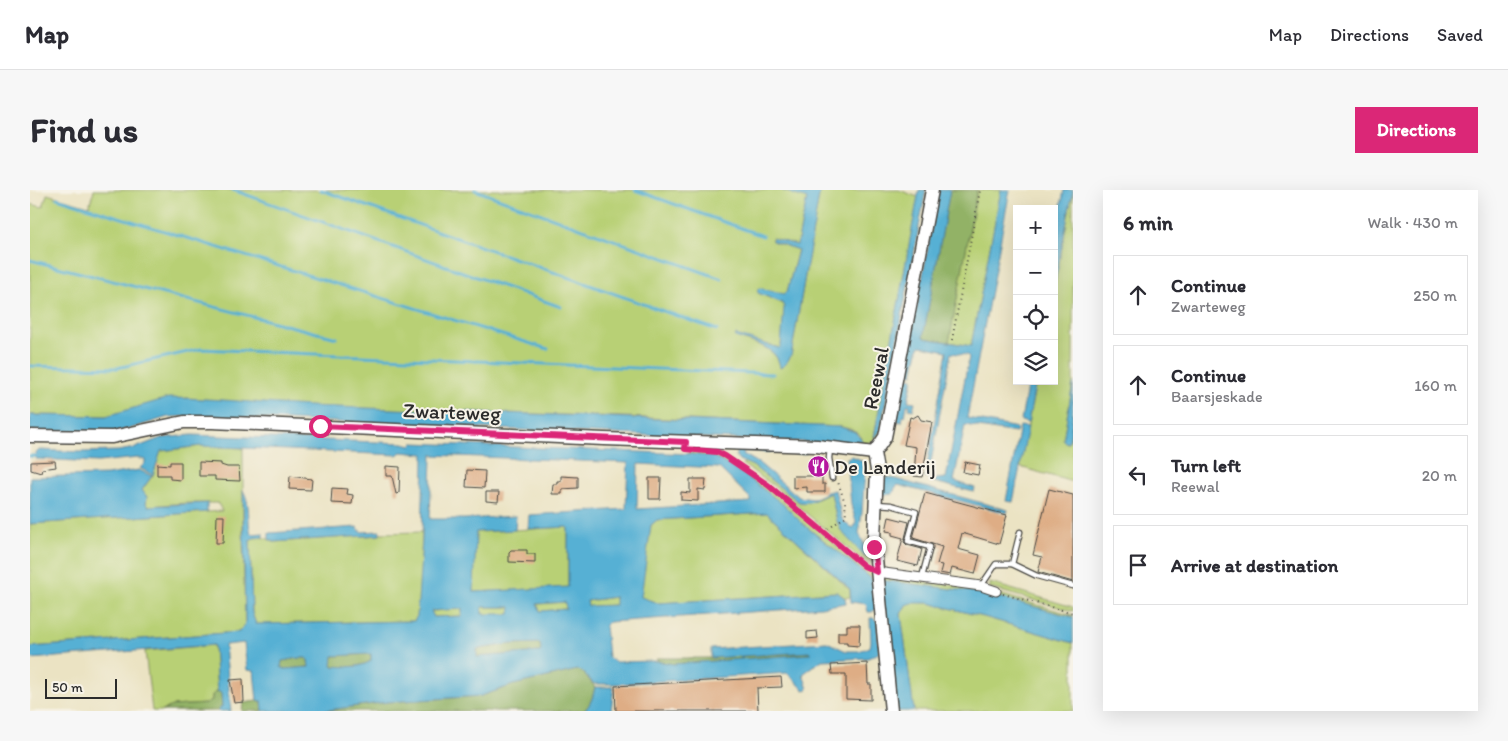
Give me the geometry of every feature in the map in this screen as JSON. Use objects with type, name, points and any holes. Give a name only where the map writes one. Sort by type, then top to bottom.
[{"type":"street","name":"Reewal","points":[[874,453],[885,437],[932,190]]},
{"type":"street","name":"Zwarteweg","points":[[30,436],[112,437],[184,422],[229,426],[525,439],[685,445],[830,447],[874,453]]},
{"type":"street","points":[[874,453],[877,470],[874,539],[891,711]]},
{"type":"street","points":[[878,581],[921,578],[981,586],[996,592]]},
{"type":"lane","points":[[830,447],[828,458],[832,478]]},
{"type":"lane","points":[[875,503],[916,512],[908,541],[930,547],[921,578]]},
{"type":"lane","points":[[1012,564],[1020,532]]},
{"type":"lane","points":[[981,586],[996,564],[1012,564],[1037,576],[1073,586]]},
{"type":"path","points":[[952,340],[980,190]]},
{"type":"path","points":[[717,452],[768,485],[864,566],[878,581]]},
{"type":"path","points":[[824,532],[844,520],[846,516],[845,503],[837,480],[832,478]]},
{"type":"path","points":[[996,592],[1073,614]]},
{"type":"green space","points":[[94,190],[781,190],[807,198],[797,245],[772,238],[772,241],[798,249],[787,292],[784,294],[758,293],[782,303],[785,307],[781,346],[780,348],[736,337],[769,350],[781,368],[791,356],[820,190],[899,190],[918,197],[874,437],[926,190],[880,434],[871,442],[859,445],[851,444],[861,441],[860,435],[850,429],[841,427],[626,417],[295,406],[187,398],[106,416],[30,415],[30,204],[43,207],[47,194],[89,206]]},
{"type":"green space","points":[[950,190],[977,190],[949,342],[923,337]]},
{"type":"green space","points":[[977,190],[1001,190],[971,346],[949,342]]},
{"type":"green space","points":[[1073,190],[1073,383],[1063,440],[1068,443],[1070,441],[1073,425],[1073,482],[1020,467],[1035,385],[1058,385],[1058,267]]},
{"type":"green space","points":[[201,446],[243,448],[245,624],[239,632],[30,647],[30,524],[222,511],[218,503],[148,506],[146,504],[147,497],[142,490],[153,475],[161,451]]},
{"type":"green space","points":[[688,452],[712,453],[722,456],[767,487],[863,568],[873,572],[873,579],[746,476],[714,457],[688,454]]},
{"type":"green space","points":[[746,462],[799,502],[818,499],[831,493],[841,531],[867,556],[868,553],[871,557],[871,567],[770,483],[742,464]]},
{"type":"green space","points":[[767,513],[850,590],[850,597],[845,598],[837,592],[658,603],[640,597],[651,525],[657,520]]},
{"type":"green space","points":[[568,527],[568,588],[473,592],[476,532]]},
{"type":"green space","points":[[422,532],[419,610],[418,616],[414,621],[256,624],[252,613],[250,540],[252,538],[261,537],[273,542],[380,535],[380,533]]},
{"type":"green space","points":[[881,576],[981,589],[1073,615],[1073,617],[983,593],[881,580]]},
{"type":"green space","points":[[990,583],[1073,607],[1073,611],[990,588]]},
{"type":"green space","points":[[615,597],[616,605],[588,607],[587,601]]},
{"type":"green space","points":[[565,602],[567,609],[540,611],[537,604]]},
{"type":"green space","points":[[911,602],[929,603],[1073,643],[1073,711],[914,711],[901,614],[906,605]]},
{"type":"green space","points":[[482,607],[512,607],[510,614],[482,615]]},
{"type":"green space","points":[[462,609],[463,616],[434,617],[431,611]]},
{"type":"green space","points":[[540,643],[540,652],[477,657],[477,649],[511,644]]},
{"type":"green space","points":[[214,645],[217,691],[212,695],[212,700],[206,704],[172,706],[162,711],[152,711],[145,651]]},
{"type":"green space","points":[[811,652],[811,654],[673,664],[657,661],[657,658],[711,658]]},
{"type":"green space","points":[[371,654],[371,661],[362,665],[332,666],[332,656]]},
{"type":"green space","points":[[306,658],[309,667],[285,669],[281,667],[281,661]]},
{"type":"green space","points":[[577,670],[582,671],[595,687],[591,700],[584,711],[321,711],[387,702],[481,696],[513,685]]},
{"type":"green space","points":[[217,691],[221,692],[222,706],[218,711],[162,711],[172,706],[206,704],[212,700],[212,695]]},
{"type":"green space","points":[[262,701],[263,711],[242,711],[243,703]]},
{"type":"water","points":[[781,190],[792,190],[807,194],[809,190],[820,190],[791,356],[785,365],[780,368],[775,355],[770,350],[764,346],[735,337],[736,335],[779,348],[781,346],[784,307],[782,303],[758,293],[757,290],[760,288],[784,294],[787,292],[798,250],[772,241],[772,238],[797,245],[807,199]]},
{"type":"water","points":[[919,190],[926,190],[880,431],[875,438],[874,437]]},
{"type":"water","points":[[939,190],[950,190],[923,337],[971,346],[1001,190],[1010,190],[967,418],[1017,428],[1016,433],[965,425],[954,481],[975,488],[974,492],[934,482],[936,479],[946,478],[969,357],[967,355],[951,353],[928,478],[925,477],[947,351],[919,347],[913,374],[904,373]]},
{"type":"water","points":[[1064,190],[1073,190],[1058,267],[1058,250],[1058,222]]},
{"type":"water","points":[[904,376],[913,378],[908,401],[915,402],[913,410],[909,409],[910,405],[907,405],[902,422],[895,421]]},
{"type":"water","points":[[1073,383],[1072,423],[1068,443],[1063,440]]},
{"type":"water","points":[[1027,385],[1035,385],[1028,423],[1021,421]]},
{"type":"water","points":[[168,398],[317,406],[841,427],[855,432],[862,441],[851,444],[196,416],[168,417],[129,429],[112,432],[30,431],[30,415],[106,416]]},
{"type":"water","points":[[1020,426],[1028,427],[1013,502],[1006,501]]},
{"type":"water","points":[[192,435],[403,443],[412,445],[413,443],[691,454],[714,457],[746,476],[784,505],[803,524],[872,579],[876,609],[868,612],[866,604],[851,602],[850,589],[767,513],[657,520],[651,525],[641,597],[658,603],[837,592],[845,598],[846,603],[821,607],[609,622],[605,625],[608,657],[615,662],[657,661],[673,664],[810,654],[810,652],[711,658],[711,649],[827,642],[846,651],[859,651],[870,647],[870,618],[877,621],[879,653],[868,658],[822,660],[803,674],[808,689],[804,690],[788,673],[594,684],[582,671],[577,670],[513,685],[481,696],[387,702],[321,711],[263,711],[262,701],[257,701],[254,671],[247,670],[244,643],[225,645],[231,711],[218,711],[222,706],[221,693],[217,691],[214,645],[30,659],[30,647],[239,632],[245,624],[243,490],[248,506],[251,534],[263,533],[263,537],[250,540],[252,613],[256,624],[414,621],[417,616],[422,540],[424,454],[401,452],[397,455],[201,446],[161,451],[153,475],[140,468],[145,463],[145,460],[138,458],[98,462],[36,459],[36,452],[40,450],[118,451],[135,448],[161,438]],"holes":[[[432,455],[628,463],[626,509],[529,515],[528,529],[568,527],[568,587],[474,592],[476,532],[515,530],[516,516],[430,519]],[[638,464],[719,468],[751,499],[751,502],[637,509]],[[615,597],[615,605],[588,606],[587,601]],[[565,602],[566,609],[540,611],[537,604]],[[482,607],[511,607],[510,614],[482,614]],[[462,609],[462,616],[434,617],[431,611]],[[540,643],[541,649],[540,652],[477,657],[477,649],[511,644]],[[371,654],[371,661],[352,667],[332,666],[333,656]],[[299,658],[306,658],[308,660],[309,667],[285,669],[281,667],[282,661]]]},
{"type":"water","points":[[736,449],[807,450],[807,453],[802,454],[744,451],[743,454],[760,464],[799,497],[813,499],[835,490],[842,519],[851,528],[854,527],[856,522],[851,505],[847,458],[852,456],[861,460],[865,471],[859,533],[868,553],[867,556],[865,557],[841,531],[831,493],[812,501],[799,502],[753,466],[739,460],[736,456]]},
{"type":"water","points":[[139,470],[152,476],[142,490],[147,497],[146,504],[148,506],[207,503],[207,512],[30,524],[30,477],[107,475]]},
{"type":"water","points":[[888,477],[1008,510],[1007,513],[898,485],[893,494],[882,495],[884,480]]},
{"type":"water","points":[[357,527],[361,532],[380,531],[380,535],[273,542],[269,539],[269,533]]},
{"type":"water","points":[[881,580],[983,593],[1073,617],[1073,643],[929,603],[911,603],[906,605],[901,614],[914,711],[895,711]]},
{"type":"water","points":[[595,687],[614,687],[611,711],[584,711],[591,700]]},
{"type":"building","points":[[918,415],[921,420],[932,422],[922,477],[914,476],[916,447],[904,445],[910,417],[913,418]]},
{"type":"building","points":[[55,461],[56,467],[42,469],[41,473],[31,470],[31,462]]},
{"type":"building","points":[[170,462],[181,462],[181,480],[170,479],[170,475],[157,475],[157,464],[170,465]]},
{"type":"building","points":[[199,462],[221,463],[221,465],[227,467],[239,467],[240,481],[215,480],[215,476],[199,476]]},
{"type":"building","points":[[965,462],[980,465],[978,475],[963,472]]},
{"type":"building","points":[[386,466],[400,467],[399,493],[396,494],[392,476],[386,476]]},
{"type":"building","points":[[467,470],[485,471],[484,488],[466,487]]},
{"type":"building","points":[[290,476],[312,479],[311,490],[289,489]]},
{"type":"building","points":[[561,476],[578,477],[578,488],[562,489],[562,494],[552,494],[553,484],[561,481]]},
{"type":"building","points":[[793,476],[822,476],[825,492],[807,492],[807,487],[793,488]]},
{"type":"building","points":[[649,478],[661,478],[660,499],[649,499]]},
{"type":"building","points":[[690,479],[706,479],[705,490],[698,489],[698,501],[681,500],[681,492],[690,493]]},
{"type":"building","points":[[332,488],[348,489],[347,494],[353,495],[352,504],[331,503]]},
{"type":"building","points":[[1049,489],[1073,495],[1073,582],[1038,572],[1042,557],[1033,555]]},
{"type":"building","points":[[486,492],[499,492],[498,502],[486,501]]},
{"type":"building","points":[[925,493],[1007,515],[999,544],[962,533],[958,549],[980,555],[975,574],[952,568],[950,575],[940,573],[942,565],[937,564],[942,547],[913,538]]},
{"type":"building","points":[[217,516],[224,516],[223,543],[216,543]]},
{"type":"building","points":[[889,517],[909,522],[904,542],[907,545],[922,549],[918,566],[897,561],[903,538],[886,531]]},
{"type":"building","points":[[511,550],[527,550],[527,554],[535,554],[535,563],[509,562],[509,552]]},
{"type":"building","points":[[847,625],[860,625],[859,646],[847,645],[847,642],[838,642],[838,632],[847,632]]},
{"type":"building","points":[[817,631],[818,638],[807,639],[807,632]]},
{"type":"building","points":[[867,663],[868,684],[871,684],[871,700],[846,699],[846,674],[832,674],[831,665]]},
{"type":"building","points":[[781,677],[782,687],[757,688],[758,711],[616,711],[615,686]]},
{"type":"building","points":[[243,679],[244,702],[234,703],[230,680]]},
{"type":"waterway","points":[[233,190],[561,307]]},
{"type":"waterway","points":[[321,190],[717,330]]},
{"type":"waterway","points":[[475,190],[722,279]]},
{"type":"waterway","points":[[635,190],[763,236]]},
{"type":"waterway","points":[[57,198],[548,349]]},
{"type":"waterway","points":[[30,260],[337,338]]},
{"type":"waterway","points":[[30,366],[117,368],[201,349],[773,374]]},
{"type":"waterway","points":[[30,456],[39,456]]},
{"type":"place","name":"De Landerij","points":[[818,467]]},
{"type":"route","points":[[320,426],[686,442],[685,449],[717,452],[768,485],[864,566],[877,572],[874,547]]}]
